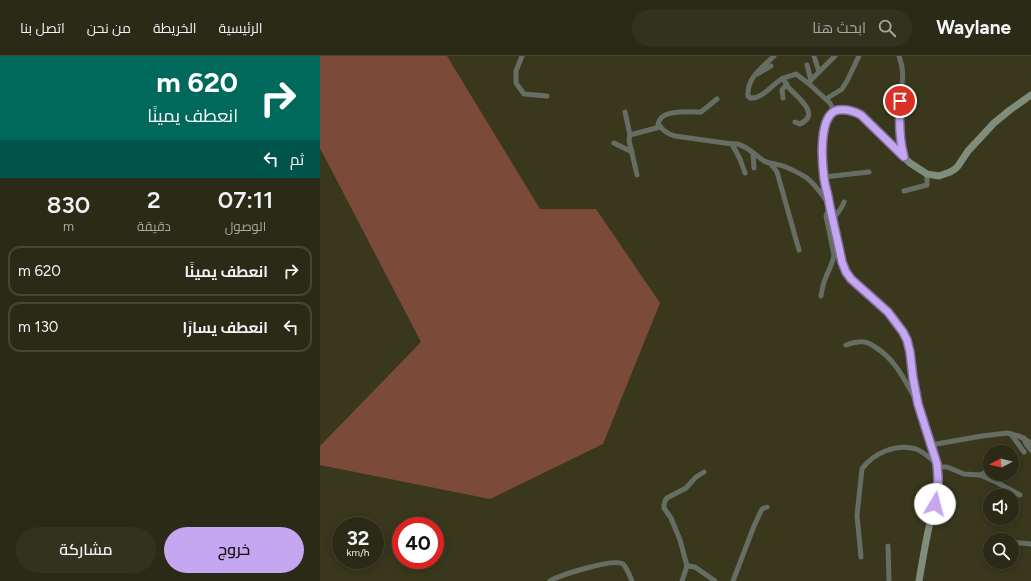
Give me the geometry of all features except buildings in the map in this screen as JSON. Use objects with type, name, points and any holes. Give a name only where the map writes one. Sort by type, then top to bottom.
[{"type":"street","points":[[522,56],[516,71],[516,82],[524,94],[547,96]]},
{"type":"street","points":[[774,56],[754,75],[750,82],[748,96],[756,98],[783,78],[796,74],[809,81],[830,103],[834,111]]},
{"type":"street","points":[[814,56],[819,72]]},
{"type":"street","points":[[809,81],[835,56]]},
{"type":"street","points":[[826,99],[842,89],[859,56]]},
{"type":"street","points":[[899,56],[904,80],[900,101],[900,118],[904,157]]},
{"type":"street","points":[[807,65],[809,81]]},
{"type":"street","points":[[754,75],[771,66]]},
{"type":"street","points":[[783,78],[791,90],[801,98],[808,111],[808,117],[805,121],[800,124],[795,122]]},
{"type":"street","points":[[783,98],[782,90],[787,84]]},
{"type":"street","points":[[919,581],[938,490],[937,465],[917,400],[907,340],[888,312],[855,283],[846,272],[842,262],[824,177],[824,127],[834,111],[843,109],[856,112],[861,115],[910,163],[927,174],[939,176],[955,169],[968,151],[994,123],[1031,95]]},
{"type":"street","points":[[717,99],[701,112],[682,111],[662,117],[658,124],[666,133],[675,136],[732,144],[736,143],[771,164],[777,172],[799,250]]},
{"type":"street","points":[[625,112],[630,135],[629,140],[637,175]]},
{"type":"street","points":[[630,135],[660,127]]},
{"type":"street","points":[[614,142],[632,152]]},
{"type":"street","points":[[732,144],[745,173]]},
{"type":"street","points":[[753,154],[754,168]]},
{"type":"street","points":[[771,164],[784,166],[807,179],[830,206]]},
{"type":"street","points":[[824,177],[869,172]]},
{"type":"street","points":[[904,191],[927,186],[927,174]]},
{"type":"street","points":[[833,219],[843,206],[844,202]]},
{"type":"street","points":[[821,296],[826,276],[833,261],[833,249],[826,216],[830,206]]},
{"type":"street","points":[[846,345],[866,342],[879,349],[896,366],[917,400]]},
{"type":"street","points":[[932,445],[990,434],[1011,434],[1024,438],[1031,443]]},
{"type":"street","points":[[1011,434],[1024,452]]},
{"type":"street","points":[[1024,438],[1026,444],[1031,450]]},
{"type":"street","points":[[861,557],[857,515],[862,469],[870,461],[887,450],[896,448],[917,449],[924,453],[937,465],[947,467],[964,474],[980,476],[998,483],[1020,495]]},
{"type":"street","points":[[682,581],[686,566],[680,540],[671,518],[664,508],[664,505],[668,498],[686,488],[696,477],[704,472]]},
{"type":"street","points":[[733,581],[754,526],[762,509],[767,507]]},
{"type":"street","points":[[1019,543],[1031,544]]},
{"type":"street","points":[[888,546],[889,581]]},
{"type":"street","points":[[550,581],[564,574],[600,565],[621,563],[626,567],[632,581]]},
{"type":"street","points":[[686,566],[695,567],[715,581]]},
{"type":"shaded area","points":[[320,56],[447,56],[540,209],[596,209],[660,303],[603,444],[490,499],[320,465],[320,446],[421,342],[320,149]]},
{"type":"route","points":[[900,101],[900,133],[904,157],[861,115],[850,110],[843,109],[834,111],[830,115],[824,127],[824,177],[842,262],[846,272],[855,283],[888,312],[907,340],[915,393],[937,464],[938,490],[935,504]]}]
